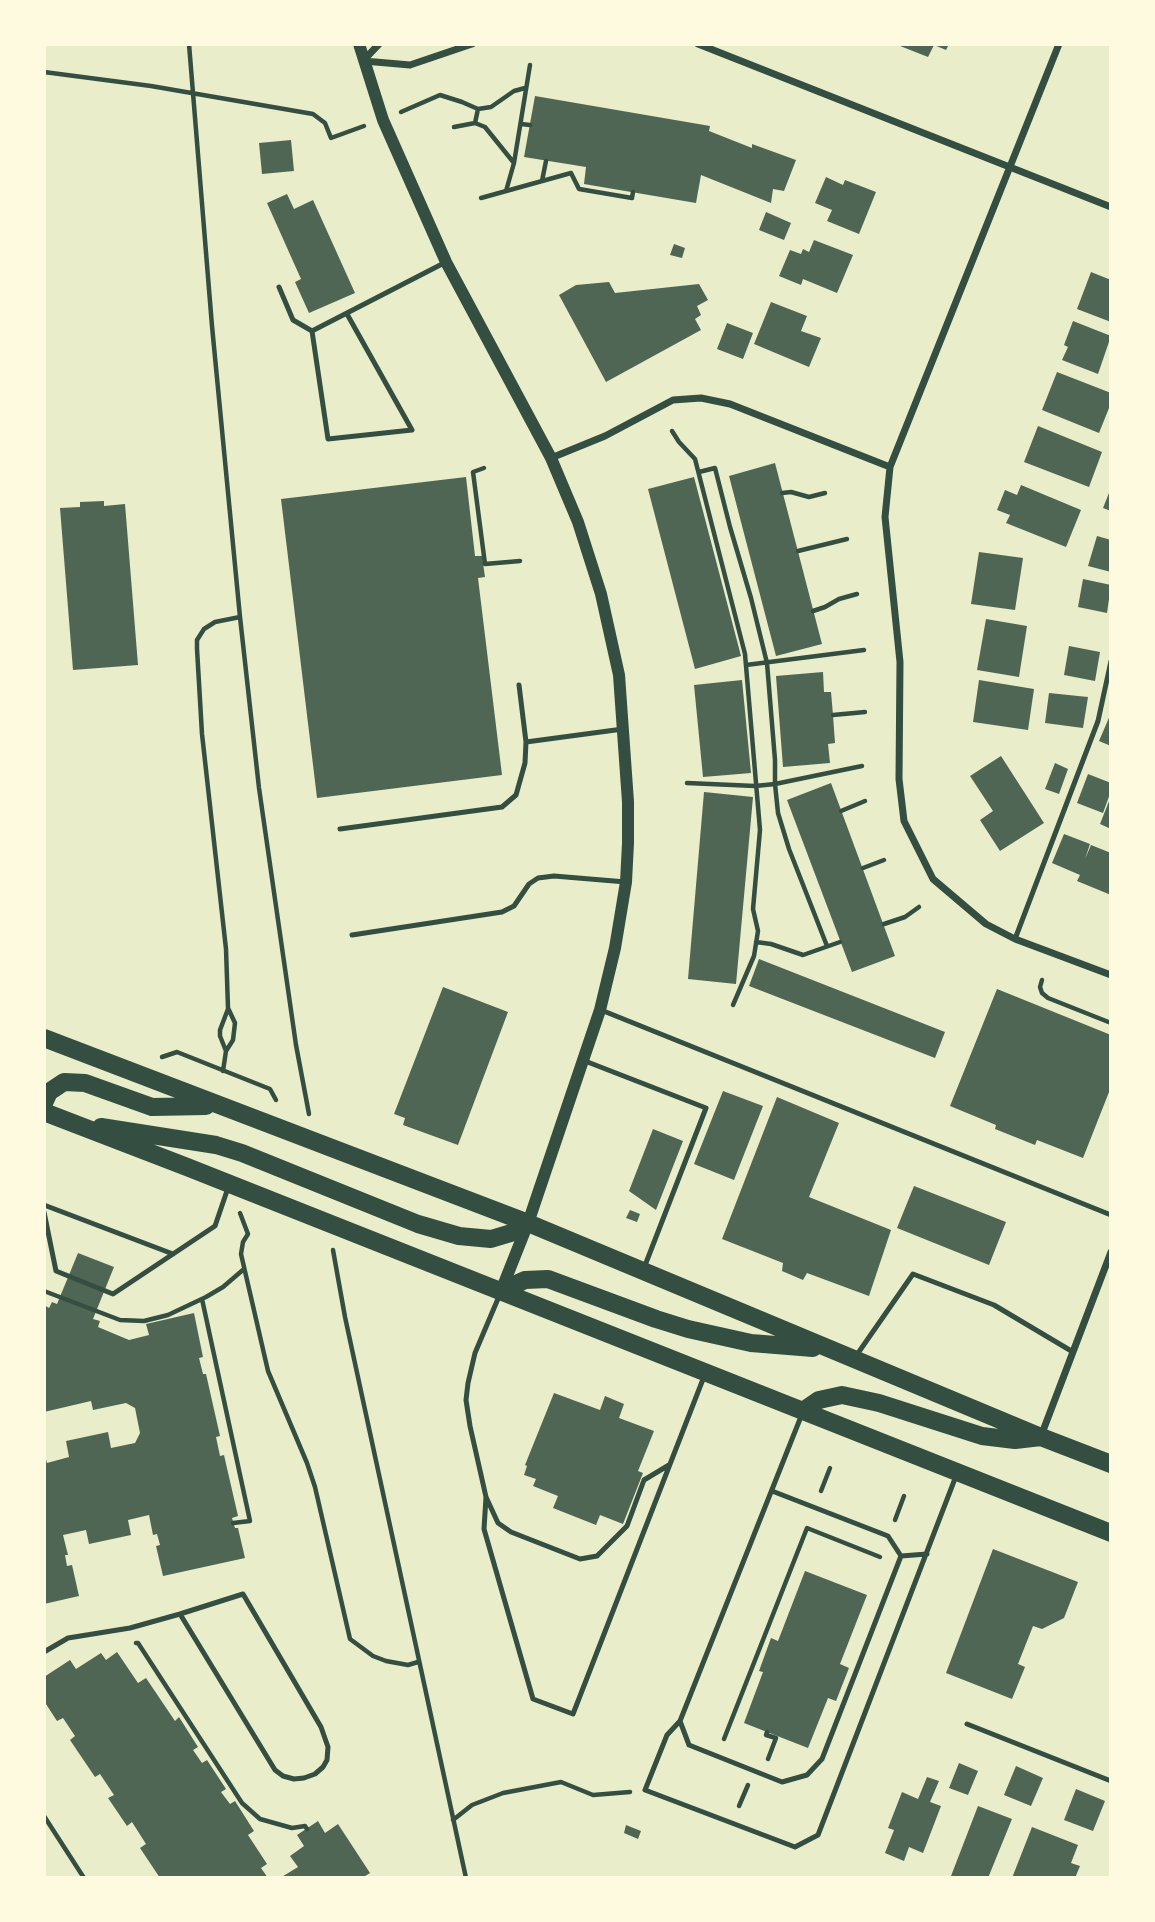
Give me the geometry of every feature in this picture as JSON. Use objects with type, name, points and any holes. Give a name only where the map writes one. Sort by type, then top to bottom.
[{"type":"main road","points":[[44,1038],[528,1223],[1111,1464]]},
{"type":"main road","points":[[44,1103],[49,1092],[64,1082],[85,1083],[152,1107],[217,1105]]},
{"type":"main road","points":[[44,1112],[1111,1533]]},
{"type":"main road","points":[[66,1121],[216,1145],[458,1237],[491,1239],[511,1233],[528,1223]]},
{"type":"main road","points":[[501,1292],[525,1280],[548,1279],[688,1329],[751,1343],[830,1349]]},
{"type":"main road","points":[[803,1411],[820,1400],[842,1395],[879,1403],[982,1436],[1015,1440],[1041,1437]]},
{"type":"street","points":[[359,44],[383,120],[446,262],[551,458],[578,522],[601,594],[619,675],[628,802],[626,882],[611,969],[600,1010],[528,1223],[501,1292]]},
{"type":"street","points":[[363,61],[379,44]]},
{"type":"street","points":[[363,61],[410,65],[471,44]]},
{"type":"street","points":[[698,44],[1111,206]]},
{"type":"street","points":[[1059,44],[890,467],[885,517],[900,662],[899,779],[904,821],[933,879],[986,924],[1015,939],[1111,975]]},
{"type":"street","points":[[551,458],[605,436],[673,400],[701,398],[730,404],[890,467]]},
{"type":"street","points":[[1041,1437],[1111,1252]]},
{"type":"lane","points":[[312,331],[446,262]]},
{"type":"lane","points":[[279,287],[293,320],[312,331]]},
{"type":"lane","points":[[312,331],[328,439],[412,430],[347,314]]},
{"type":"lane","points":[[1015,939],[1098,721],[1111,660]]},
{"type":"lane","points":[[340,829],[502,807],[516,795],[525,763],[526,742],[519,685]]},
{"type":"lane","points":[[526,742],[623,729]]},
{"type":"lane","points":[[352,935],[502,912],[514,906],[529,884],[538,878],[554,876],[626,882]]},
{"type":"lane","points":[[600,1010],[1111,1215]]},
{"type":"lane","points":[[583,1061],[706,1108],[643,1271]]},
{"type":"lane","points":[[44,1212],[56,1271],[113,1294],[215,1226],[229,1184]]},
{"type":"lane","points":[[44,1205],[173,1254]]},
{"type":"lane","points":[[854,1359],[913,1274],[994,1305],[1073,1352]]},
{"type":"lane","points":[[501,1292],[475,1353],[466,1399],[486,1497],[498,1523],[511,1532],[580,1559],[597,1556],[627,1526],[644,1480],[670,1465]]},
{"type":"lane","points":[[486,1497],[484,1529],[533,1699],[573,1714],[706,1372]]},
{"type":"lane","points":[[803,1411],[680,1721],[667,1735],[645,1790],[795,1847],[818,1835],[958,1472]]},
{"type":"lane","points":[[772,1491],[888,1536],[901,1556]]},
{"type":"lane","points":[[901,1556],[927,1554]]},
{"type":"lane","points":[[680,1721],[689,1745],[782,1782],[807,1775],[822,1759],[901,1556]]},
{"type":"lane","points":[[44,1652],[68,1638],[130,1628],[243,1594],[321,1727],[328,1747],[323,1767],[314,1774],[294,1779],[275,1770],[180,1615]]},
{"type":"lane","points":[[967,1724],[1111,1781]]},
{"type":"path","points":[[189,44],[213,340],[240,617],[259,788],[296,1045]]},
{"type":"path","points":[[506,191],[514,163],[530,65]]},
{"type":"path","points":[[44,72],[313,114],[325,123],[331,138],[354,129]]},
{"type":"path","points":[[413,107],[440,95],[478,109],[491,107],[514,90],[525,88]]},
{"type":"path","points":[[474,123],[478,109]]},
{"type":"path","points":[[454,127],[474,123],[485,127],[514,163]]},
{"type":"path","points":[[521,124],[530,125]]},
{"type":"path","points":[[542,181],[546,161]]},
{"type":"path","points":[[481,198],[571,173],[579,189],[632,198],[633,192]]},
{"type":"path","points":[[672,431],[695,459],[745,654],[760,830],[753,909],[758,931],[754,956],[733,1005]]},
{"type":"path","points":[[484,468],[473,472],[485,564],[520,561]]},
{"type":"path","points":[[699,472],[715,468],[751,598],[767,663],[778,813],[789,849],[827,946]]},
{"type":"path","points":[[782,493],[790,492],[809,497],[825,493]]},
{"type":"path","points":[[798,551],[847,539]]},
{"type":"path","points":[[813,611],[857,594]]},
{"type":"path","points":[[223,1071],[226,1051],[235,1031],[229,1008],[226,948],[202,734],[197,640],[204,629],[215,622],[240,617]]},
{"type":"path","points":[[746,665],[864,650]]},
{"type":"path","points":[[833,715],[865,712]]},
{"type":"path","points":[[687,783],[755,786],[862,766]]},
{"type":"path","points":[[841,811],[866,801]]},
{"type":"path","points":[[863,868],[884,860]]},
{"type":"path","points":[[884,925],[905,917],[919,907]]},
{"type":"path","points":[[756,942],[803,954],[840,942]]},
{"type":"path","points":[[1042,980],[1040,987],[1048,998],[1111,1023]]},
{"type":"path","points":[[226,1051],[220,1030],[229,1008]]},
{"type":"path","points":[[177,1052],[270,1089]]},
{"type":"path","points":[[248,1234],[241,1248],[244,1269],[268,1371],[315,1487],[351,1639],[373,1656],[386,1661],[408,1665],[418,1662]]},
{"type":"path","points":[[44,1291],[120,1320],[144,1321],[168,1315],[202,1299],[244,1269]]},
{"type":"path","points":[[202,1299],[250,1521],[233,1523]]},
{"type":"path","points":[[345,1317],[466,1878]]},
{"type":"path","points":[[717,1756],[807,1528],[880,1557],[875,1569]]},
{"type":"path","points":[[126,1646],[138,1643],[242,1803],[260,1819],[292,1828],[305,1826],[307,1829]]},
{"type":"path","points":[[733,1824],[749,1782],[766,1765],[776,1738],[766,1735],[767,1732]]},
{"type":"path","points":[[453,1820],[472,1805],[503,1793],[561,1782],[593,1795],[645,1790]]},
{"type":"path","points":[[44,1816],[84,1878]]},
{"type":"building","points":[[895,44],[949,44],[946,50],[934,45],[928,57]]},
{"type":"building","points":[[535,96],[710,126],[709,131],[752,148],[752,144],[796,160],[784,191],[773,189],[771,203],[701,175],[696,203],[584,184],[586,167],[524,157]]},
{"type":"building","points":[[291,140],[294,171],[262,174],[259,143]]},
{"type":"building","points":[[826,177],[843,185],[845,180],[876,192],[859,234],[827,221],[832,210],[815,203]]},
{"type":"building","points":[[287,194],[294,209],[313,200],[355,293],[309,313],[295,282],[301,279],[267,203]]},
{"type":"building","points":[[766,212],[791,223],[784,240],[759,230]]},
{"type":"building","points":[[814,240],[853,255],[837,293],[803,279],[801,285],[779,276],[790,250],[801,254],[803,249],[809,252]]},
{"type":"building","points":[[674,244],[685,248],[682,258],[670,255]]},
{"type":"building","points":[[1091,272],[1111,280],[1111,322],[1077,309]]},
{"type":"building","points":[[609,282],[615,293],[699,284],[708,300],[697,306],[701,315],[695,319],[701,330],[606,382],[559,295],[576,285]]},
{"type":"building","points":[[771,302],[807,316],[801,331],[821,338],[809,367],[754,344]]},
{"type":"building","points":[[1073,321],[1111,336],[1098,374],[1062,360],[1068,347],[1064,345]]},
{"type":"building","points":[[727,323],[753,333],[743,359],[717,349]]},
{"type":"building","points":[[1057,372],[1111,393],[1111,403],[1099,433],[1042,410]]},
{"type":"building","points":[[1038,426],[1102,452],[1089,487],[1024,462]]},
{"type":"building","points":[[775,463],[822,644],[776,656],[729,476]]},
{"type":"building","points":[[466,477],[475,556],[482,556],[485,577],[478,578],[502,775],[317,798],[281,499]]},
{"type":"building","points":[[694,477],[741,656],[695,669],[648,489]]},
{"type":"building","points":[[1021,485],[1081,510],[1066,547],[1006,523],[1010,515],[997,510],[1005,490],[1017,495]]},
{"type":"building","points":[[1111,488],[1111,511],[1103,508]]},
{"type":"building","points":[[104,501],[104,506],[125,504],[138,665],[73,670],[60,508],[80,507],[80,502]]},
{"type":"building","points":[[1097,536],[1111,540],[1111,572],[1088,566]]},
{"type":"building","points":[[979,552],[1023,558],[1015,610],[971,604]]},
{"type":"building","points":[[1083,579],[1111,585],[1107,613],[1078,607]]},
{"type":"building","points":[[986,619],[1027,626],[1019,677],[977,670]]},
{"type":"building","points":[[1069,646],[1100,652],[1095,681],[1064,675]]},
{"type":"building","points":[[823,672],[824,692],[831,692],[833,715],[835,743],[828,744],[830,763],[783,767],[776,676]]},
{"type":"building","points":[[742,680],[751,773],[703,777],[694,685]]},
{"type":"building","points":[[979,680],[1034,689],[1028,730],[973,722]]},
{"type":"building","points":[[1049,693],[1088,697],[1083,728],[1045,723]]},
{"type":"building","points":[[1111,713],[1111,746],[1099,741]]},
{"type":"building","points":[[1001,756],[1044,823],[1000,851],[980,820],[993,811],[970,776]]},
{"type":"building","points":[[1055,763],[1068,769],[1059,794],[1045,789]]},
{"type":"building","points":[[1088,774],[1111,783],[1103,813],[1077,803]]},
{"type":"building","points":[[831,783],[895,956],[852,972],[787,800]]},
{"type":"building","points":[[704,792],[753,797],[736,984],[688,979]]},
{"type":"building","points":[[1111,796],[1111,829],[1100,824]]},
{"type":"building","points":[[1064,834],[1090,844],[1085,859],[1091,845],[1111,853],[1111,895],[1077,881],[1080,875],[1052,863]]},
{"type":"building","points":[[759,959],[945,1032],[935,1058],[749,986]]},
{"type":"building","points":[[443,987],[508,1012],[458,1145],[403,1125],[405,1118],[394,1114]]},
{"type":"building","points":[[997,989],[1111,1035],[1111,1087],[1083,1158],[1037,1140],[1035,1145],[995,1129],[996,1125],[950,1106]]},
{"type":"building","points":[[723,1091],[763,1106],[734,1180],[694,1164]]},
{"type":"building","points":[[777,1097],[839,1123],[809,1197],[891,1230],[869,1296],[807,1273],[803,1280],[782,1271],[783,1263],[722,1239]]},
{"type":"building","points":[[653,1129],[683,1141],[656,1210],[629,1191]]},
{"type":"building","points":[[914,1186],[1006,1222],[989,1265],[897,1228]]},
{"type":"building","points":[[630,1210],[640,1214],[637,1222],[626,1218]]},
{"type":"building","points":[[78,1253],[114,1267],[93,1319],[100,1321],[98,1327],[129,1340],[149,1335],[146,1324],[194,1313],[203,1357],[199,1358],[203,1374],[206,1374],[220,1436],[216,1437],[220,1456],[224,1455],[238,1516],[232,1518],[235,1528],[238,1528],[245,1558],[163,1576],[156,1546],[160,1545],[157,1534],[153,1535],[149,1515],[128,1520],[131,1535],[89,1544],[86,1530],[63,1535],[68,1555],[65,1555],[67,1566],[72,1565],[79,1596],[44,1604],[44,1452],[47,1463],[69,1457],[66,1441],[108,1432],[111,1448],[135,1443],[140,1433],[135,1408],[126,1403],[93,1410],[91,1401],[44,1412],[44,1305],[49,1308],[52,1302],[57,1304]]},
{"type":"building","points":[[554,1393],[600,1410],[605,1396],[624,1404],[619,1418],[654,1431],[638,1471],[643,1473],[623,1524],[600,1515],[596,1525],[553,1508],[558,1496],[533,1486],[536,1479],[524,1475],[525,1465]]},
{"type":"building","points":[[993,1549],[1078,1582],[1064,1618],[1042,1629],[1033,1626],[1018,1664],[1025,1667],[1012,1699],[946,1673]]},
{"type":"building","points":[[805,1571],[867,1595],[840,1664],[849,1668],[836,1701],[828,1698],[808,1748],[744,1723],[763,1672],[759,1671],[771,1638],[778,1641]]},
{"type":"building","points":[[117,1652],[138,1683],[146,1678],[175,1721],[179,1717],[198,1747],[193,1750],[202,1763],[207,1760],[226,1789],[221,1792],[230,1804],[235,1801],[254,1831],[248,1835],[267,1864],[261,1868],[268,1878],[160,1878],[140,1848],[146,1844],[132,1822],[127,1826],[108,1798],[114,1795],[100,1774],[95,1777],[70,1740],[75,1736],[63,1718],[57,1721],[44,1701],[44,1677],[70,1660],[76,1669],[101,1653],[106,1660]]},
{"type":"building","points":[[959,1763],[978,1771],[968,1795],[949,1788]]},
{"type":"building","points":[[1016,1766],[1043,1778],[1031,1806],[1004,1795]]},
{"type":"building","points":[[927,1777],[939,1781],[930,1802],[941,1806],[923,1853],[909,1847],[904,1861],[885,1853],[894,1830],[888,1828],[902,1792],[918,1799]]},
{"type":"building","points":[[1076,1789],[1105,1801],[1093,1831],[1064,1820]]},
{"type":"building","points":[[978,1806],[1012,1819],[988,1878],[951,1876]]},
{"type":"building","points":[[318,1821],[325,1833],[338,1824],[370,1873],[362,1878],[280,1878],[298,1867],[290,1856],[304,1846],[297,1835]]},
{"type":"building","points":[[626,1825],[641,1831],[638,1839],[624,1833]]},
{"type":"building","points":[[1032,1827],[1078,1845],[1071,1863],[1080,1866],[1075,1878],[1012,1878]]}]
